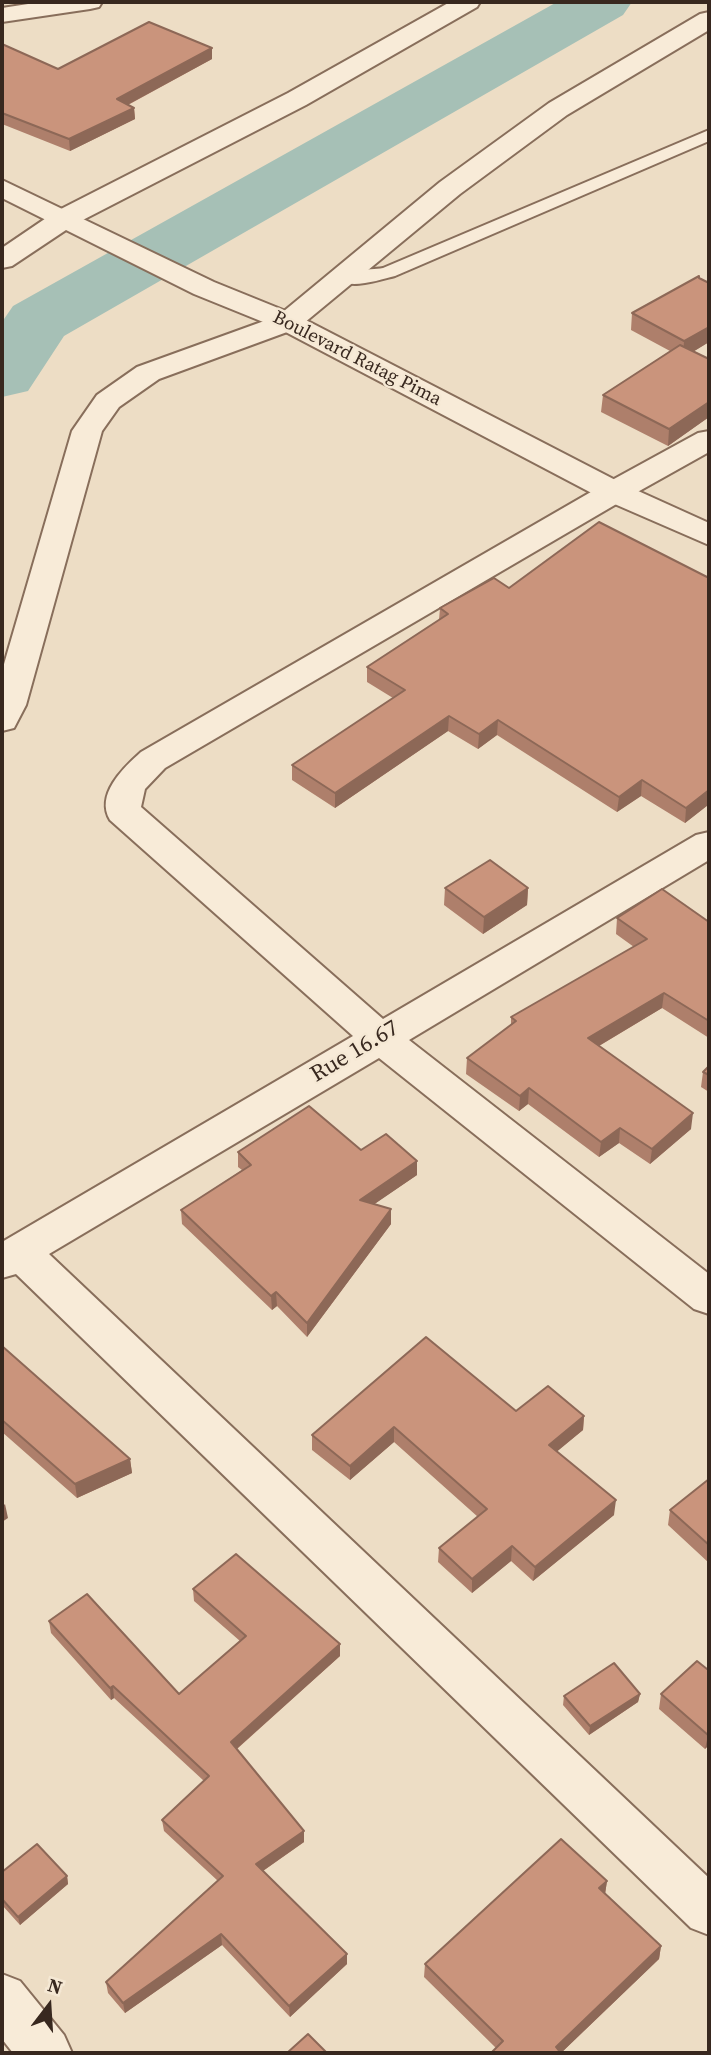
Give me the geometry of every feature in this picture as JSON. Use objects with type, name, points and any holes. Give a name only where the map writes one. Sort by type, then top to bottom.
[{"type":"street","points":[[2,15],[90,2]]},
{"type":"street","points":[[2,260],[65,218],[297,99],[468,2]]},
{"type":"street","points":[[2,720],[9,705],[87,431],[108,401],[148,373],[288,322],[450,188],[558,109],[709,19]]},
{"type":"street","name":"Boulevard Ratag Pima","points":[[2,188],[204,288],[288,322],[614,492],[709,535]]},
{"type":"street","points":[[709,440],[614,492],[153,760],[133,779],[122,797],[123,811],[379,1037],[709,1297]]},
{"type":"street","name":"Rue 16.67","points":[[11,1257],[709,844]]},
{"type":"street","points":[[11,1257],[709,1911]]},
{"type":"street","points":[[2,1999],[46,2053]]},
{"type":"lane","points":[[343,277],[367,277],[389,272],[709,135]]},
{"type":"building","points":[[149,22],[212,48],[117,99],[134,108],[69,139],[2,113],[2,44],[58,69]]},
{"type":"building","points":[[699,276],[709,283],[709,327],[684,341],[632,313]]},
{"type":"building","points":[[680,345],[709,359],[709,402],[669,429],[603,395]]},
{"type":"building","points":[[599,522],[709,578],[709,790],[686,808],[642,780],[619,797],[498,720],[479,734],[449,716],[335,793],[292,765],[405,690],[367,667],[448,614],[440,608],[494,578],[509,588]]},
{"type":"building","points":[[490,860],[528,888],[484,917],[445,888]]},
{"type":"building","points":[[662,889],[709,922],[709,1021],[664,993],[588,1038],[693,1113],[652,1149],[620,1128],[601,1142],[529,1088],[520,1096],[467,1058],[516,1021],[511,1017],[647,939],[617,918]]},
{"type":"building","points":[[309,1106],[361,1150],[386,1134],[417,1161],[360,1200],[391,1209],[307,1323],[276,1292],[271,1296],[181,1210],[251,1165],[238,1152]]},
{"type":"building","points":[[426,1337],[516,1411],[548,1386],[584,1416],[549,1445],[616,1500],[535,1567],[512,1546],[472,1579],[439,1548],[487,1509],[394,1427],[350,1466],[312,1435]]},
{"type":"building","points":[[2,1346],[130,1459],[75,1484],[2,1420]]},
{"type":"building","points":[[709,1479],[709,1545],[670,1510]]},
{"type":"building","points":[[236,1554],[340,1644],[231,1742],[304,1831],[256,1864],[347,1954],[289,2006],[221,1934],[123,2003],[106,1982],[223,1876],[162,1820],[209,1776],[113,1686],[110,1688],[49,1621],[87,1594],[179,1694],[246,1636],[193,1589]]},
{"type":"building","points":[[697,1661],[707,1669],[709,1667],[708,1735],[661,1694]]},
{"type":"building","points":[[614,1663],[640,1694],[590,1726],[564,1696]]},
{"type":"building","points":[[561,1839],[607,1881],[599,1888],[661,1946],[556,2047],[559,2053],[491,2053],[503,2041],[425,1964]]},
{"type":"building","points":[[37,1844],[67,1876],[18,1917],[2,1899],[2,1872]]},
{"type":"building","points":[[308,2034],[327,2053],[287,2053]]},
{"type":"waterway","points":[[2,375],[38,321],[601,2]]},
{"type":"waterway","points":[[2,349],[22,344]]}]
